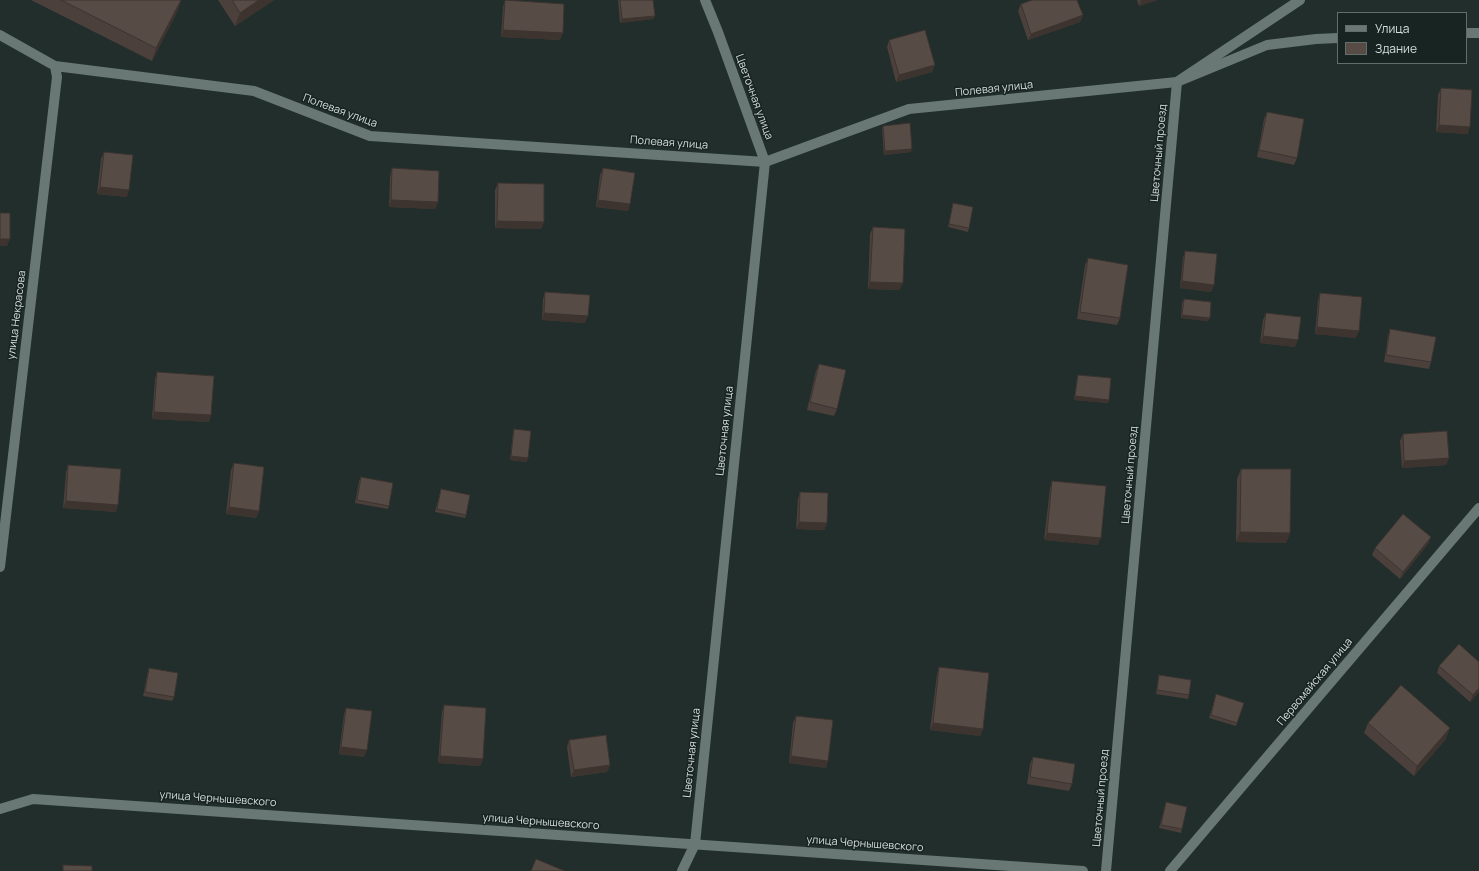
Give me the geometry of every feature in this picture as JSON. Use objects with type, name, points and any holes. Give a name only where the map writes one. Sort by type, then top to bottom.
[{"type":"street","name":"Цветочная улица","points":[[682,871],[695,844],[764,162],[718,32],[705,0]]},
{"type":"street","points":[[1177,82],[1300,0]]},
{"type":"street","points":[[1467,33],[1479,32]]},
{"type":"street","name":"Полевая улица","points":[[0,35],[55,66],[254,91],[370,136],[764,162],[909,110],[1177,82],[1267,45],[1337,38]]},
{"type":"street","name":"улица Некрасова","points":[[0,567],[57,77],[55,66]]},
{"type":"street","name":"Цветочный проезд","points":[[1106,871],[1177,82]]},
{"type":"street","name":"Первомайская улица","points":[[1170,871],[1479,508]]},
{"type":"street","name":"улица Чернышевского","points":[[0,809],[33,799],[1083,871]]},
{"type":"building","points":[[61,0],[181,0],[156,48]]},
{"type":"building","points":[[232,0],[259,0],[240,13]]},
{"type":"building","points":[[505,0],[564,4],[563,33],[503,30]]},
{"type":"building","points":[[620,0],[653,0],[655,16],[622,19]]},
{"type":"building","points":[[1032,0],[1077,0],[1083,15],[1031,34],[1021,4]]},
{"type":"building","points":[[925,30],[935,65],[899,75],[889,40]]},
{"type":"building","points":[[1441,88],[1472,90],[1470,127],[1439,125]]},
{"type":"building","points":[[1267,112],[1304,119],[1297,158],[1259,150]]},
{"type":"building","points":[[910,123],[912,149],[885,151],[883,126]]},
{"type":"building","points":[[104,152],[133,155],[129,190],[100,187]]},
{"type":"building","points":[[392,168],[439,171],[438,202],[391,200]]},
{"type":"building","points":[[603,168],[635,173],[630,204],[598,200]]},
{"type":"building","points":[[498,183],[544,184],[544,222],[497,221]]},
{"type":"building","points":[[953,203],[973,207],[969,228],[949,224]]},
{"type":"building","points":[[0,213],[10,213],[10,239],[0,239]]},
{"type":"building","points":[[873,227],[905,229],[903,283],[870,282]]},
{"type":"building","points":[[1185,251],[1217,254],[1214,285],[1182,281]]},
{"type":"building","points":[[1088,258],[1128,265],[1120,318],[1080,312]]},
{"type":"building","points":[[545,292],[590,295],[588,316],[544,313]]},
{"type":"building","points":[[1320,293],[1362,297],[1359,331],[1317,327]]},
{"type":"building","points":[[1184,299],[1211,302],[1210,318],[1182,315]]},
{"type":"building","points":[[1266,313],[1301,317],[1298,340],[1263,336]]},
{"type":"building","points":[[1390,329],[1436,337],[1431,362],[1386,355]]},
{"type":"building","points":[[819,364],[846,370],[837,409],[810,402]]},
{"type":"building","points":[[157,372],[214,376],[211,415],[154,412]]},
{"type":"building","points":[[1078,375],[1111,378],[1109,400],[1075,396]]},
{"type":"building","points":[[514,429],[531,431],[528,458],[511,456]]},
{"type":"building","points":[[1447,431],[1449,458],[1404,461],[1403,434]]},
{"type":"building","points":[[234,463],[264,467],[259,511],[229,507]]},
{"type":"building","points":[[68,465],[121,469],[118,505],[66,501]]},
{"type":"building","points":[[1241,469],[1291,469],[1290,533],[1240,532]]},
{"type":"building","points":[[361,477],[393,483],[389,506],[357,500]]},
{"type":"building","points":[[1052,481],[1106,486],[1101,538],[1047,533]]},
{"type":"building","points":[[441,489],[470,495],[466,515],[437,509]]},
{"type":"building","points":[[800,492],[828,493],[827,523],[799,522]]},
{"type":"building","points":[[1403,514],[1431,537],[1403,572],[1375,548]]},
{"type":"building","points":[[1459,644],[1479,662],[1479,688],[1473,695],[1439,666]]},
{"type":"building","points":[[939,667],[989,673],[983,729],[933,723]]},
{"type":"building","points":[[149,668],[178,673],[174,697],[145,692]]},
{"type":"building","points":[[1159,675],[1191,680],[1189,695],[1157,690]]},
{"type":"building","points":[[1401,685],[1450,728],[1417,766],[1368,723]]},
{"type":"building","points":[[1216,694],[1244,703],[1237,723],[1211,715]]},
{"type":"building","points":[[444,705],[486,708],[483,759],[440,756]]},
{"type":"building","points":[[346,708],[372,711],[367,750],[341,747]]},
{"type":"building","points":[[796,716],[833,720],[828,761],[791,756]]},
{"type":"building","points":[[606,735],[610,765],[574,770],[569,740]]},
{"type":"building","points":[[1033,757],[1075,764],[1072,784],[1030,777]]},
{"type":"building","points":[[1166,802],[1187,807],[1182,829],[1161,825]]},
{"type":"building","points":[[536,859],[565,871],[531,871]]},
{"type":"building","points":[[63,865],[92,866],[92,871],[63,871]]}]
